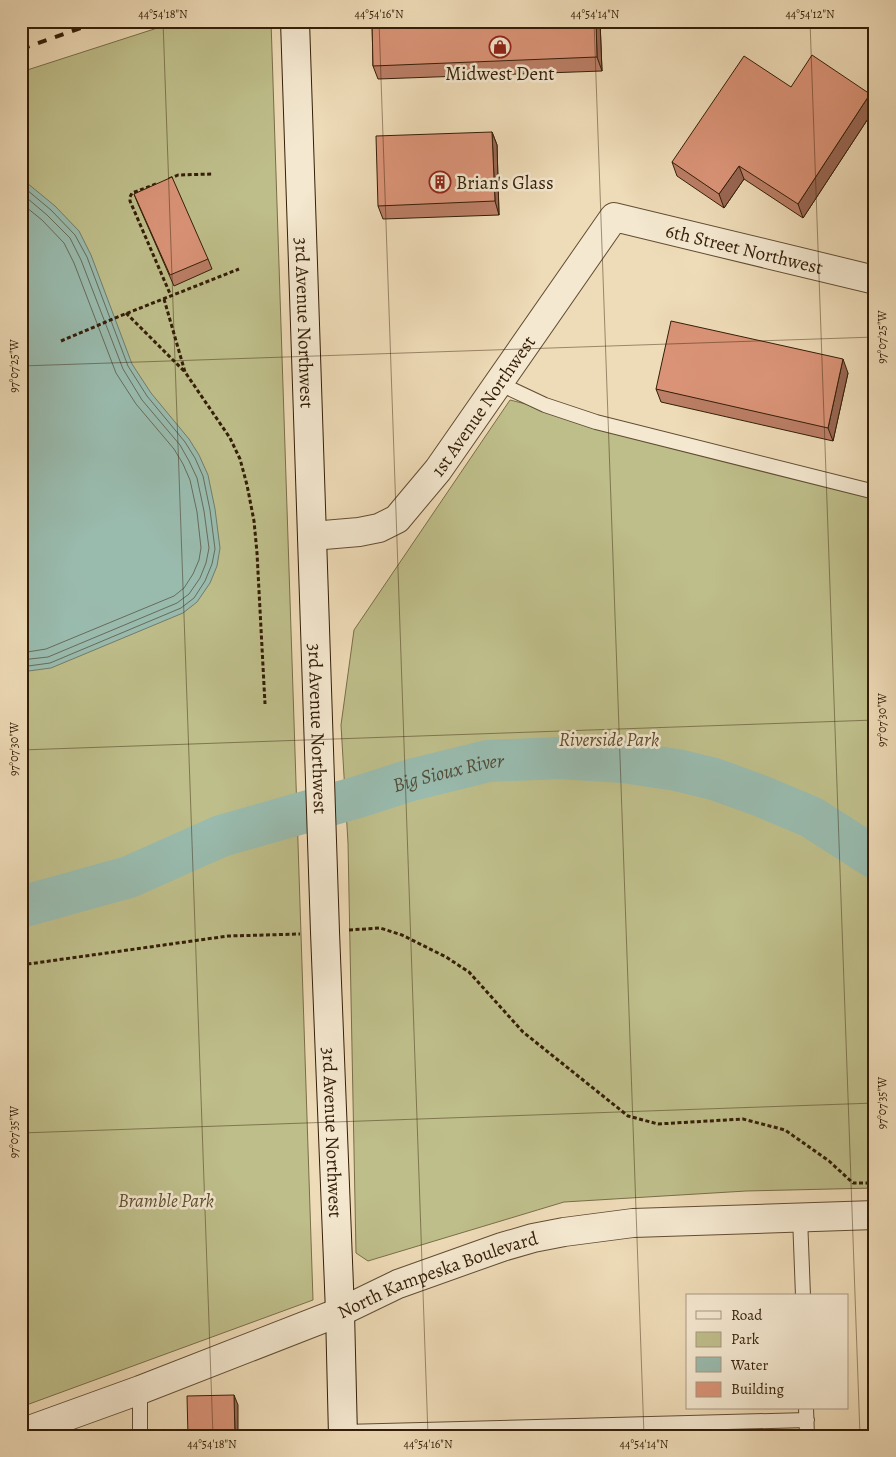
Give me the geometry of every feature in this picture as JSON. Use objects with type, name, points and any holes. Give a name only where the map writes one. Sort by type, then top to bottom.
[{"type":"street","name":"3rd Avenue Northwest","points":[[295,21],[343,1434]]},
{"type":"street","name":"1st Avenue Northwest","points":[[312,536],[359,532],[379,528],[397,519],[438,470],[614,217]]},
{"type":"street","name":"6th Street Northwest","points":[[614,217],[875,280]]},
{"type":"street","name":"North Kampeska Boulevard","points":[[21,1433],[140,1390],[340,1312],[398,1284],[533,1238],[601,1226],[633,1223],[875,1215]]},
{"type":"lane","points":[[498,383],[545,405],[596,422],[875,492]]},
{"type":"lane","points":[[800,1217],[803,1294]]},
{"type":"lane","points":[[140,1390],[140,1436]]},
{"type":"lane","points":[[343,1434],[806,1414],[807,1436]]},
{"type":"path","points":[[169,179],[178,175],[212,174]]},
{"type":"path","points":[[160,182],[132,193],[130,201],[171,296]]},
{"type":"path","points":[[61,341],[126,313],[239,269]]},
{"type":"path","points":[[164,298],[185,372]]},
{"type":"path","points":[[126,313],[185,372],[230,438],[240,460],[254,521],[265,704]]},
{"type":"path","points":[[21,965],[228,936],[380,928],[402,935],[446,957],[469,972],[523,1032],[628,1116],[658,1124],[743,1119],[785,1130],[830,1160],[853,1183],[875,1183]]},
{"type":"green space","name":"Bramble Park","points":[[179,21],[271,21],[313,1300],[21,1407],[21,72]]},
{"type":"green space","name":"Riverside Park","points":[[510,400],[875,492],[875,1188],[746,1191],[564,1202],[368,1261],[356,1253],[348,843],[341,725],[354,630]]},
{"type":"water","points":[[21,178],[55,206],[79,231],[91,255],[132,364],[151,393],[189,439],[208,475],[220,548],[217,566],[210,583],[197,602],[183,613],[51,668],[21,672]]},
{"type":"building","points":[[372,21],[596,21],[597,57],[373,66]]},
{"type":"building","points":[[812,55],[870,94],[798,204],[739,166],[719,194],[672,162],[744,56],[791,87]]},
{"type":"building","name":"Brian's Glass","points":[[492,132],[495,201],[378,206],[376,136]]},
{"type":"building","points":[[172,177],[208,259],[170,275],[134,194]]},
{"type":"building","points":[[671,321],[843,359],[828,428],[656,389]]},
{"type":"building","points":[[234,1395],[235,1436],[188,1436],[187,1396]]},
{"type":"waterway","name":"Big Sioux River","points":[[21,907],[129,877],[221,836],[411,780],[488,761],[560,758],[623,762],[677,770],[714,779],[811,817],[875,858]]},
{"type":"railway","points":[[21,49],[101,21]]},
{"type":"place","name":"Midwest Dent","points":[[500,47]]},
{"type":"place","name":"Brian's Glass","points":[[440,182]]}]
